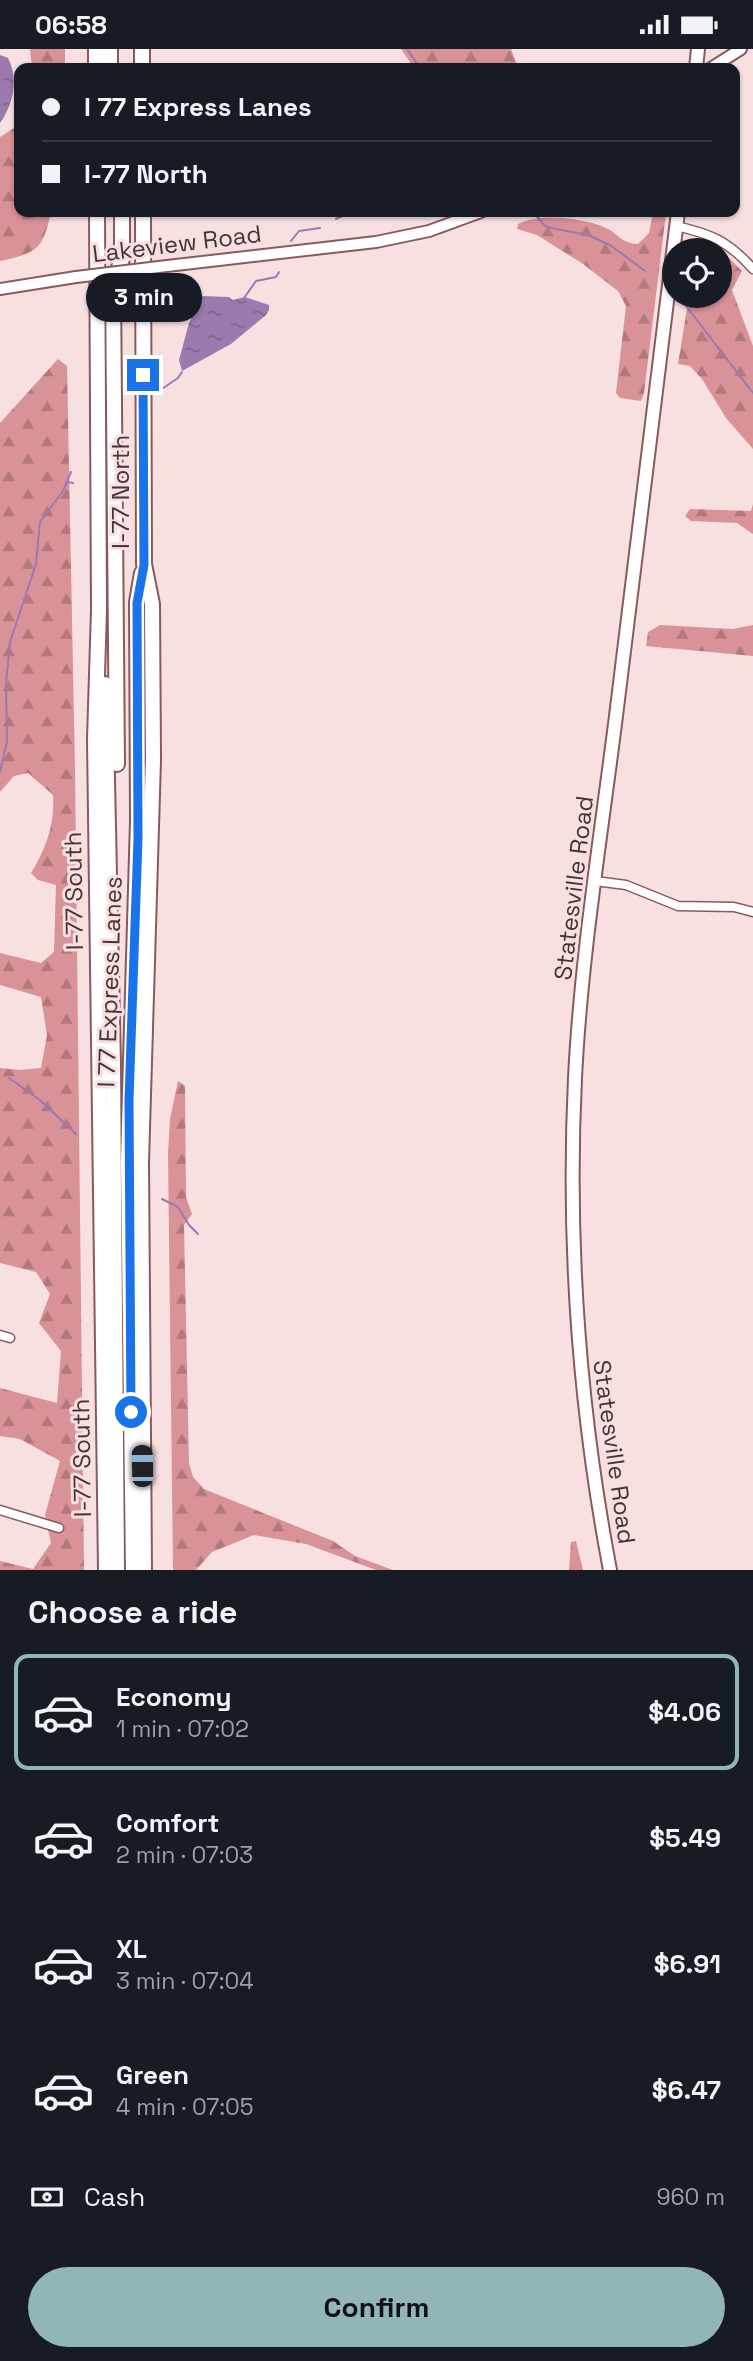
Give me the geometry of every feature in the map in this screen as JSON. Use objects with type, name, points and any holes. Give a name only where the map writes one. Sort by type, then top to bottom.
[{"type":"highway","name":"I-77 South","points":[[97,217],[99,610],[95,739],[106,1570]]},
{"type":"highway","points":[[114,217],[118,239]]},
{"type":"highway","points":[[121,217],[114,260],[118,272],[113,285],[118,305],[131,856],[137,877]]},
{"type":"highway","name":"I-77 North","points":[[143,217],[144,565],[152,604],[153,760],[141,1162],[144,1570]]},
{"type":"highway","points":[[110,902],[116,879],[118,305]]},
{"type":"highway","name":"I 77 Express Lanes","points":[[132,1570],[128,1162],[137,877],[137,603],[144,565]]},
{"type":"highway","name":"I 77 Express Lanes","points":[[99,610],[107,718],[117,1570]]},
{"type":"main road","points":[[719,63],[741,49]]},
{"type":"main road","name":"Lakeview Road","points":[[0,289],[76,277],[376,242],[429,231],[467,217]]},
{"type":"main road","name":"Statesville Road","points":[[610,1570],[582,1385],[575,1293],[572,1201],[578,1037],[677,217]]},
{"type":"street","points":[[676,226],[700,231],[721,240],[753,269]]},
{"type":"street","points":[[595,881],[626,885],[678,906],[734,907],[753,912]]},
{"type":"street","points":[[0,1335],[10,1338]]},
{"type":"street","points":[[0,1510],[59,1528]]},
{"type":"green space","points":[[30,49],[65,49],[65,63],[31,63]]},
{"type":"green space","points":[[401,49],[511,49],[516,63],[411,63]]},
{"type":"green space","points":[[14,128],[14,217],[50,217],[45,234],[37,247],[31,252],[0,261],[0,137]]},
{"type":"green space","points":[[652,217],[666,217],[641,401],[620,398],[616,393],[626,306],[618,291],[583,264],[537,235],[517,229],[518,224],[537,219],[573,219],[604,227],[627,242],[638,244],[649,233]]},
{"type":"green space","points":[[732,261],[742,271],[732,290]]},
{"type":"green space","points":[[732,290],[753,346],[753,449],[726,418],[702,379],[690,366],[678,364],[687,308],[732,308]]},
{"type":"green space","points":[[58,359],[67,366],[75,769],[84,1570],[0,1570],[0,1561],[33,1569],[51,1543],[45,1515],[60,1461],[20,1439],[0,1436],[0,1388],[57,1403],[61,1351],[39,1323],[50,1294],[36,1272],[0,1263],[0,1068],[41,1068],[47,1035],[41,997],[0,985],[0,953],[41,963],[54,952],[56,885],[38,880],[31,873],[48,836],[53,816],[53,795],[28,773],[14,776],[0,792],[0,423]]},
{"type":"green space","points":[[753,504],[753,534],[737,523],[691,521],[685,516],[690,509],[751,511]]},
{"type":"green space","points":[[660,625],[733,629],[753,625],[753,656],[646,646],[648,632]]},
{"type":"green space","points":[[178,1081],[185,1086],[186,1197],[192,1214],[184,1225],[189,1463],[193,1477],[204,1489],[333,1541],[355,1556],[393,1570],[376,1570],[306,1544],[254,1535],[212,1552],[196,1570],[173,1570],[168,1154],[170,1119]]},
{"type":"green space","points":[[576,1541],[583,1570],[569,1570],[571,1542]]},
{"type":"water","points":[[0,55],[8,58],[14,83],[11,100],[0,123]]},
{"type":"water","points":[[202,296],[229,297],[233,300],[245,297],[269,305],[269,310],[231,344],[182,371],[179,360],[189,323]]},
{"type":"waterway","points":[[407,49],[417,63]]},
{"type":"waterway","points":[[336,219],[340,217]]},
{"type":"waterway","points":[[537,217],[551,228],[588,235],[610,245],[645,271]]},
{"type":"waterway","points":[[291,241],[299,231],[320,228]]},
{"type":"waterway","points":[[244,298],[256,281],[276,277],[279,272]]},
{"type":"waterway","points":[[688,308],[753,393]]},
{"type":"waterway","points":[[159,391],[182,372]]},
{"type":"waterway","points":[[0,772],[7,741],[6,684],[10,642],[36,564],[40,522],[63,491],[71,472]]},
{"type":"waterway","points":[[67,482],[73,483]]},
{"type":"waterway","points":[[9,1078],[40,1100],[76,1134]]},
{"type":"waterway","points":[[162,1199],[178,1207],[198,1234]]},
{"type":"route","points":[[131,1412],[129,1100],[138,839],[137,603],[144,565],[143,375]]}]
